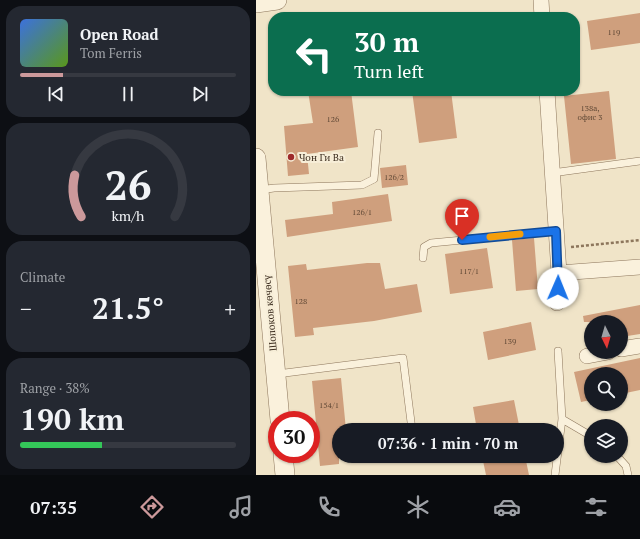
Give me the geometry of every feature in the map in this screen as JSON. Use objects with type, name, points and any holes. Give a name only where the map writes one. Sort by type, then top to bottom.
[{"type":"street","points":[[256,3],[277,0]]},
{"type":"street","points":[[541,0],[542,12]]},
{"type":"street","points":[[547,96],[557,249],[557,303]]},
{"type":"street","name":"Шопоков көчөсү","points":[[256,158],[279,411]]},
{"type":"street","points":[[558,273],[640,267]]},
{"type":"street","points":[[628,348],[640,346]]},
{"type":"street","points":[[284,463],[285,475]]},
{"type":"lane","points":[[258,190],[274,188],[362,185],[374,179],[378,133]]},
{"type":"lane","points":[[552,173],[640,161]]},
{"type":"lane","points":[[423,258],[424,247],[431,243],[556,231]]},
{"type":"lane","points":[[556,475],[562,419],[558,351]]},
{"type":"lane","points":[[276,375],[402,358],[411,423]]},
{"type":"lane","points":[[562,419],[584,432]]},
{"type":"lane","points":[[623,463],[626,466],[628,475]]},
{"type":"path","points":[[557,249],[640,240]]},
{"type":"building","points":[[640,13],[640,43],[591,50],[587,21]]},
{"type":"building","points":[[609,91],[616,159],[571,164],[564,96],[580,96],[580,94]]},
{"type":"building","points":[[309,96],[352,96],[358,147],[307,154],[309,174],[288,176],[284,126],[313,123]]},
{"type":"building","points":[[413,96],[452,96],[457,138],[419,143]]},
{"type":"building","points":[[406,165],[408,185],[382,188],[380,168]]},
{"type":"building","points":[[388,194],[392,221],[287,237],[285,220],[333,214],[332,202]]},
{"type":"building","points":[[534,238],[538,289],[516,291],[512,240]]},
{"type":"building","points":[[487,248],[493,288],[450,294],[445,254]]},
{"type":"building","points":[[367,263],[380,263],[385,289],[417,284],[422,312],[374,321],[313,328],[314,335],[295,337],[288,266],[306,264],[307,270]]},
{"type":"building","points":[[640,305],[640,334],[628,336],[628,315],[588,315]]},
{"type":"building","points":[[531,322],[536,350],[488,360],[483,332]]},
{"type":"building","points":[[640,358],[640,390],[628,393],[628,367],[598,367]]},
{"type":"building","points":[[584,370],[584,401],[581,402],[574,372]]},
{"type":"building","points":[[341,378],[345,423],[332,423],[332,463],[339,464],[320,466],[320,411],[315,411],[312,381]]},
{"type":"building","points":[[514,400],[519,423],[476,423],[473,407]]},
{"type":"building","points":[[483,463],[526,463],[529,475],[486,475]]},
{"type":"slow traffic","points":[[490,237],[520,234]]},
{"type":"place","name":"Чон Ги Ва","points":[[291,157]]},
{"type":"route","points":[[462,240],[556,231],[558,288]]}]
